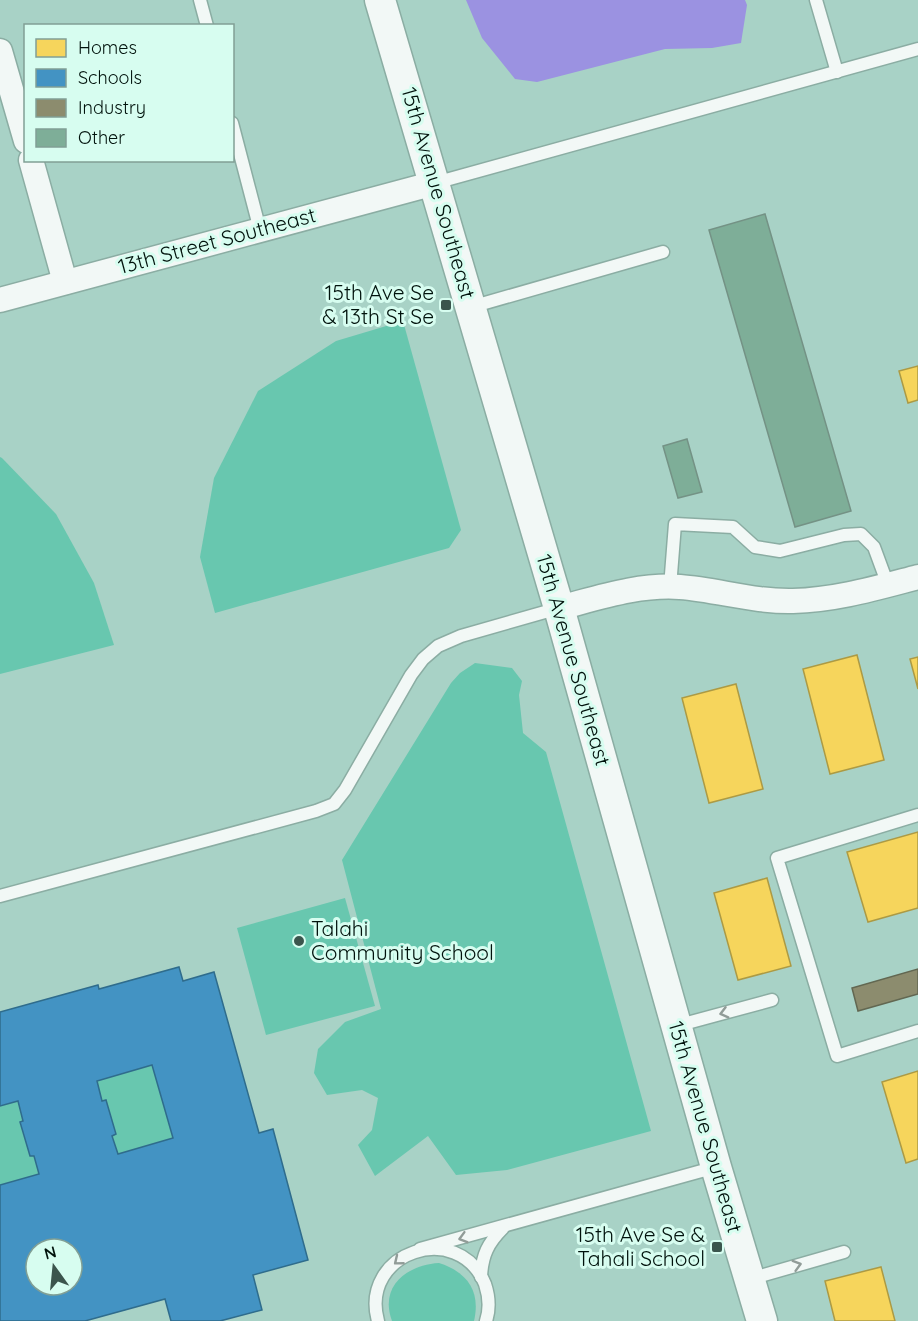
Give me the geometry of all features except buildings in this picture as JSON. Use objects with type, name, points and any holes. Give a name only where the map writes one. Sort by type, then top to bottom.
[{"type":"street","name":"15th Avenue Southeast","points":[[380,0],[559,608],[716,1167],[762,1321]]},
{"type":"street","points":[[0,51],[24,134]]},
{"type":"street","points":[[32,162],[65,282]]},
{"type":"street","name":"13th Street Southeast","points":[[0,300],[435,183]]},
{"type":"street","points":[[559,608],[611,594],[670,587],[791,601],[828,599],[859,594],[918,577]]},
{"type":"lane","points":[[200,0],[206,24]]},
{"type":"lane","points":[[816,0],[837,72]]},
{"type":"lane","points":[[435,183],[918,49]]},
{"type":"lane","points":[[234,131],[260,230]]},
{"type":"lane","points":[[471,307],[663,252]]},
{"type":"lane","points":[[670,587],[675,524],[733,527],[755,547],[780,551],[844,535],[861,534],[874,547],[888,585]]},
{"type":"lane","points":[[0,896],[316,811],[334,804],[345,790],[411,675],[423,659],[438,646],[461,636],[559,608]]},
{"type":"lane","points":[[918,815],[777,858],[837,1056],[918,1031]]},
{"type":"lane","points":[[676,1026],[772,1000]]},
{"type":"lane","points":[[378,1321],[375,1298],[379,1285],[395,1262],[407,1254],[716,1167]]},
{"type":"lane","points":[[481,1277],[485,1251],[492,1239],[505,1226]]},
{"type":"lane","points":[[420,1250],[435,1248],[449,1251],[473,1265],[487,1290],[489,1304],[486,1321]]},
{"type":"lane","points":[[749,1279],[844,1252]]},
{"type":"green space","points":[[403,321],[461,530],[449,548],[215,613],[200,557],[214,478],[258,391],[336,341]]},
{"type":"green space","points":[[0,457],[56,514],[94,583],[114,645],[0,674]]},
{"type":"green space","points":[[475,663],[512,668],[522,681],[519,695],[523,733],[546,752],[651,1131],[507,1170],[456,1175],[428,1136],[375,1176],[358,1145],[372,1130],[378,1098],[362,1090],[327,1095],[314,1073],[318,1049],[345,1022],[381,1009],[342,860],[451,683],[460,673]]},
{"type":"green space","points":[[345,898],[375,1006],[266,1035],[237,928]]},
{"type":"green space","points":[[152,1065],[173,1138],[118,1154],[112,1136],[116,1134],[102,1101],[97,1081]]},
{"type":"green space","points":[[18,1101],[23,1121],[20,1123],[30,1156],[34,1156],[39,1174],[0,1185],[0,1106]]},
{"type":"green space","points":[[439,1263],[457,1272],[470,1284],[476,1310],[474,1321],[392,1321],[389,1297],[399,1280],[416,1268]]},
{"type":"shaded area","points":[[466,0],[745,0],[747,5],[741,43],[712,48],[665,49],[537,82],[515,79],[482,38]]},
{"type":"place","name":"15th Ave Se & 13th St Se","points":[[446,305]]},
{"type":"place","name":"Talahi Community School","points":[[299,941]]},
{"type":"place","name":"15th Ave Se & Tahali School","points":[[717,1247]]}]
